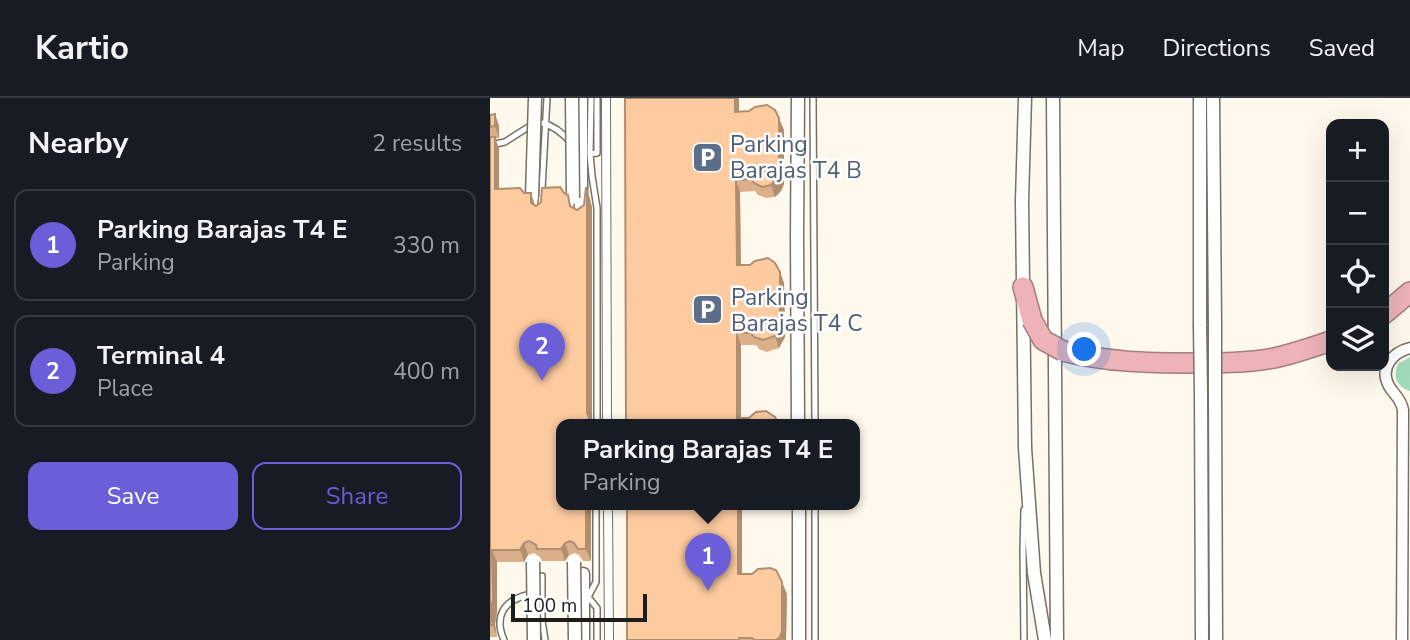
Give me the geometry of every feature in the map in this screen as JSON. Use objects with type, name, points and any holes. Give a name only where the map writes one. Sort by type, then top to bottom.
[{"type":"highway","points":[[1023,286],[1032,320],[1043,340],[1063,351],[1086,357],[1166,363],[1233,363],[1275,358],[1326,343]]},
{"type":"highway","points":[[1389,310],[1410,292]]},
{"type":"street","points":[[532,197],[535,98]]},
{"type":"street","points":[[572,98],[573,198]]},
{"type":"street","points":[[581,98],[589,155],[581,213]]},
{"type":"street","points":[[606,98],[607,419]]},
{"type":"street","points":[[798,98],[798,419]]},
{"type":"street","points":[[1025,98],[1022,201],[1025,447],[1034,573],[1045,640]]},
{"type":"street","points":[[1053,98],[1057,640]]},
{"type":"street","points":[[1200,98],[1202,640]]},
{"type":"street","points":[[1213,98],[1216,640]]},
{"type":"street","points":[[1402,640],[1404,398],[1388,385],[1386,370],[1394,355],[1410,348]]},
{"type":"street","points":[[608,510],[609,640]]},
{"type":"street","points":[[799,510],[799,640]]},
{"type":"street","points":[[533,562],[534,640]]},
{"type":"street","points":[[574,562],[575,640]]},
{"type":"street","points":[[583,574],[583,640]]},
{"type":"lane","points":[[540,213],[547,98]]},
{"type":"lane","points":[[591,98],[589,155],[597,208],[597,419]]},
{"type":"lane","points":[[589,155],[597,98]]},
{"type":"lane","points":[[813,98],[815,419]]},
{"type":"lane","points":[[490,145],[505,142],[537,122],[551,125],[589,155]]},
{"type":"lane","points":[[1024,640],[1025,447]]},
{"type":"lane","points":[[597,510],[596,582],[588,597],[597,608],[597,640]]},
{"type":"lane","points":[[815,510],[815,640]]},
{"type":"lane","points":[[542,576],[541,620],[545,640]]},
{"type":"lane","points":[[504,640],[500,629],[500,616],[506,606],[516,598],[527,595]]},
{"type":"green space","points":[[1410,357],[1410,391],[1401,387],[1396,376],[1399,363]]},
{"type":"building","points":[[625,98],[735,98],[735,112],[767,105],[775,110],[779,118],[779,172],[771,185],[762,187],[751,179],[736,180],[737,265],[750,265],[768,258],[775,263],[780,272],[780,325],[775,336],[763,340],[751,333],[737,333],[737,418],[749,418],[756,412],[766,411],[776,419],[626,419]]},
{"type":"building","points":[[495,114],[495,126],[490,127],[490,115]]},
{"type":"building","points":[[490,137],[495,137],[495,189],[520,188],[524,193],[531,193],[531,203],[536,206],[541,202],[542,188],[560,187],[568,195],[570,206],[577,210],[584,205],[586,187],[589,419],[556,419],[556,510],[586,510],[586,549],[578,549],[570,541],[561,549],[537,549],[536,545],[529,541],[524,543],[520,550],[492,550],[493,600],[490,612]]},
{"type":"building","points":[[627,510],[738,510],[738,574],[752,574],[758,569],[776,570],[782,582],[780,637],[776,640],[627,640]]},
{"type":"place","name":"Parking Barajas T4 B","points":[[707,157]]},
{"type":"place","name":"Parking Barajas T4 C","points":[[708,310]]},
{"type":"place","name":"Terminal 4","points":[[542,381]]},
{"type":"place","name":"Parking Barajas T4 E","points":[[708,591]]}]
